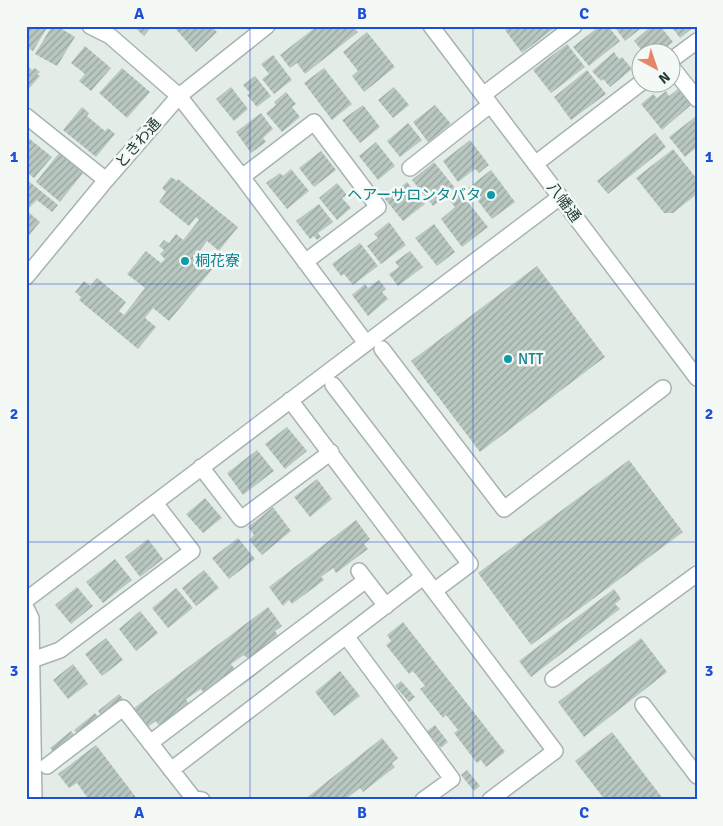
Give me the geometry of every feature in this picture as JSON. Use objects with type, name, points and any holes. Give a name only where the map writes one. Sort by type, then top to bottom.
[{"type":"street","points":[[90,26],[110,36],[180,96],[366,343]]},
{"type":"street","name":"ときわ通","points":[[26,277],[106,180],[180,96],[267,26]]},
{"type":"street","points":[[410,168],[574,26]]},
{"type":"street","name":"八幡通","points":[[433,27],[697,378]]},
{"type":"street","points":[[680,54],[697,41]]},
{"type":"street","points":[[680,77],[697,99]]},
{"type":"street","points":[[535,164],[630,91]]},
{"type":"street","points":[[26,116],[106,180]]},
{"type":"street","points":[[242,177],[314,122],[378,207],[306,262]]},
{"type":"street","points":[[26,600],[560,197]]},
{"type":"street","points":[[382,349],[504,509],[663,388]]},
{"type":"street","points":[[333,385],[470,564],[434,591]]},
{"type":"street","points":[[290,400],[555,751],[490,800]]},
{"type":"street","points":[[201,467],[241,519],[331,452]]},
{"type":"street","points":[[32,660],[60,650],[192,551],[155,503]]},
{"type":"street","points":[[553,679],[697,574]]},
{"type":"street","points":[[150,742],[362,575],[386,606]]},
{"type":"street","points":[[171,770],[423,577]]},
{"type":"street","points":[[26,608],[31,618],[36,765],[34,800]]},
{"type":"street","points":[[346,636],[452,778],[424,800]]},
{"type":"street","points":[[643,705],[697,776]]},
{"type":"street","points":[[36,765],[124,708],[194,799],[202,800]]},
{"type":"building","points":[[27,26],[48,26],[33,51],[26,47]]},
{"type":"building","points":[[52,26],[57,26],[75,37],[57,66],[35,54]]},
{"type":"building","points":[[133,26],[152,26],[144,36]]},
{"type":"building","points":[[173,26],[211,26],[217,32],[196,52]]},
{"type":"building","points":[[317,26],[353,26],[358,32],[305,74],[297,63],[290,68],[280,55]]},
{"type":"building","points":[[509,26],[557,26],[522,53],[505,30]]},
{"type":"building","points":[[596,26],[608,26],[620,41],[589,66],[573,47],[597,28]]},
{"type":"building","points":[[614,26],[644,26],[625,41]]},
{"type":"building","points":[[651,26],[660,26],[673,42],[635,42]]},
{"type":"building","points":[[671,26],[695,26],[680,38]]},
{"type":"building","points":[[367,32],[395,67],[364,92],[352,76],[358,71],[343,52]]},
{"type":"building","points":[[567,44],[585,67],[551,93],[533,70]]},
{"type":"building","points":[[85,46],[111,68],[91,91],[79,81],[85,74],[71,63]]},
{"type":"building","points":[[614,52],[619,59],[622,57],[630,67],[630,71],[610,87],[592,71]]},
{"type":"building","points":[[273,55],[292,80],[274,94],[262,79],[269,74],[261,64]]},
{"type":"building","points":[[26,65],[32,70],[35,68],[40,72],[37,74],[40,76],[26,92]]},
{"type":"building","points":[[122,68],[150,92],[127,118],[99,93]]},
{"type":"building","points":[[324,68],[352,104],[332,120],[304,83]]},
{"type":"building","points":[[587,70],[606,94],[571,120],[554,97]]},
{"type":"building","points":[[255,76],[271,96],[257,107],[247,95],[250,93],[243,85]]},
{"type":"building","points":[[231,87],[248,109],[234,121],[216,99]]},
{"type":"building","points":[[394,87],[409,105],[393,118],[378,100]]},
{"type":"building","points":[[680,91],[691,105],[662,130],[641,104],[653,94],[657,98],[667,92],[669,96],[674,92]]},
{"type":"building","points":[[286,92],[296,104],[292,107],[300,117],[282,132],[266,113],[276,105],[274,102]]},
{"type":"building","points":[[363,105],[380,127],[360,143],[342,120]]},
{"type":"building","points":[[435,105],[451,124],[428,142],[413,122]]},
{"type":"building","points":[[82,107],[89,113],[87,116],[105,131],[108,128],[115,134],[96,157],[63,130]]},
{"type":"building","points":[[261,113],[273,129],[263,138],[266,142],[251,153],[236,132]]},
{"type":"building","points":[[695,117],[697,120],[697,147],[685,157],[669,137]]},
{"type":"building","points":[[408,123],[422,140],[400,157],[387,141]]},
{"type":"building","points":[[655,133],[666,147],[608,194],[597,181]]},
{"type":"building","points":[[26,136],[52,157],[34,178],[26,172]]},
{"type":"building","points":[[470,140],[489,165],[479,173],[475,169],[458,182],[443,161]]},
{"type":"building","points":[[376,142],[395,166],[378,180],[359,156]]},
{"type":"building","points":[[673,149],[697,179],[697,194],[673,213],[664,213],[636,178]]},
{"type":"building","points":[[321,151],[336,170],[314,187],[299,168]]},
{"type":"building","points":[[59,153],[83,173],[60,202],[36,182]]},
{"type":"building","points":[[434,162],[455,188],[433,206],[412,180]]},
{"type":"building","points":[[291,169],[309,191],[287,209],[266,183],[280,173],[283,176]]},
{"type":"building","name":"ヘアーサロンタバタ","points":[[491,170],[515,202],[492,219],[468,188]]},
{"type":"building","name":"桐花寮","points":[[171,177],[177,181],[178,179],[238,227],[219,251],[207,241],[198,253],[214,267],[169,321],[153,308],[145,318],[156,327],[138,349],[79,300],[81,297],[75,292],[84,281],[90,286],[97,278],[126,302],[119,311],[124,315],[145,288],[127,274],[146,251],[161,263],[165,259],[160,254],[164,250],[159,246],[164,240],[169,243],[176,234],[183,240],[199,220],[196,217],[189,226],[159,202],[166,192],[162,188]]},
{"type":"building","points":[[26,179],[58,205],[52,212],[37,200],[29,208],[26,206]]},
{"type":"building","points":[[407,182],[425,204],[403,221],[385,199]]},
{"type":"building","points":[[337,183],[347,195],[342,198],[351,208],[337,220],[319,198]]},
{"type":"building","points":[[459,191],[488,227],[462,247],[441,219],[455,207],[449,200]]},
{"type":"building","points":[[319,204],[333,222],[318,233],[321,237],[317,240],[314,236],[310,239],[296,221]]},
{"type":"building","points":[[26,210],[40,222],[26,239]]},
{"type":"building","points":[[389,222],[406,245],[381,264],[367,246],[378,238],[374,234]]},
{"type":"building","points":[[434,224],[455,252],[437,266],[415,238]]},
{"type":"building","points":[[360,243],[378,266],[353,285],[344,274],[341,276],[332,264]]},
{"type":"building","points":[[410,251],[423,267],[398,286],[389,274],[399,267],[395,262]]},
{"type":"building","name":"NTT","points":[[537,266],[605,357],[480,452],[411,361]]},
{"type":"building","points":[[379,280],[386,289],[382,292],[388,299],[368,316],[352,295],[365,284],[368,288]]},
{"type":"building","points":[[287,427],[307,451],[285,469],[265,444]]},
{"type":"building","points":[[257,450],[274,471],[243,495],[227,473]]},
{"type":"building","points":[[629,460],[683,532],[531,645],[478,573]]},
{"type":"building","points":[[317,479],[332,499],[310,517],[294,497]]},
{"type":"building","points":[[205,498],[222,518],[203,533],[186,514]]},
{"type":"building","points":[[273,507],[291,531],[262,555],[249,540],[254,535],[248,527]]},
{"type":"building","points":[[356,520],[370,539],[364,544],[368,549],[336,573],[333,568],[321,577],[324,580],[292,604],[289,600],[283,606],[269,587]]},
{"type":"building","points":[[238,538],[255,559],[229,579],[212,558]]},
{"type":"building","points":[[148,539],[163,559],[140,577],[125,557]]},
{"type":"building","points":[[115,559],[132,580],[103,603],[86,582]]},
{"type":"building","points":[[204,570],[219,588],[196,606],[182,588]]},
{"type":"building","points":[[77,587],[93,606],[71,624],[55,605]]},
{"type":"building","points":[[176,588],[193,608],[168,628],[152,608]]},
{"type":"building","points":[[614,589],[621,599],[615,604],[620,609],[531,677],[519,661]]},
{"type":"building","points":[[268,607],[282,626],[275,631],[279,637],[248,659],[244,655],[231,664],[235,670],[204,693],[201,689],[186,699],[189,704],[159,726],[156,721],[148,727],[134,708]]},
{"type":"building","points":[[140,611],[158,633],[136,651],[119,629]]},
{"type":"building","points":[[403,622],[505,752],[486,767],[481,760],[477,763],[454,733],[458,730],[446,715],[443,718],[420,689],[425,686],[413,671],[409,674],[386,645],[391,641],[387,635]]},
{"type":"building","points":[[106,638],[123,660],[102,676],[85,654]]},
{"type":"building","points":[[641,638],[667,672],[584,737],[558,702]]},
{"type":"building","points":[[73,664],[88,684],[68,699],[53,680]]},
{"type":"building","points":[[257,664],[262,670],[240,687],[235,680]]},
{"type":"building","points":[[340,671],[360,696],[334,716],[315,692]]},
{"type":"building","points":[[401,681],[415,697],[409,702],[395,686]]},
{"type":"building","points":[[119,694],[125,701],[103,718],[98,711]]},
{"type":"building","points":[[95,713],[100,719],[79,736],[74,730]]},
{"type":"building","points":[[435,725],[448,742],[441,748],[427,731]]},
{"type":"building","points":[[71,731],[76,737],[56,755],[50,748]]},
{"type":"building","points":[[612,732],[664,800],[605,800],[575,761]]},
{"type":"building","points":[[382,738],[398,758],[392,763],[395,767],[363,792],[360,788],[347,798],[348,800],[304,800]]},
{"type":"building","points":[[96,745],[138,800],[89,800],[77,783],[69,788],[58,774]]},
{"type":"building","points":[[467,770],[480,786],[474,791],[461,775]]},
{"type":"place","name":"ヘアーサロンタバタ","points":[[491,195]]},
{"type":"place","name":"桐花寮","points":[[185,261]]},
{"type":"place","name":"NTT","points":[[508,359]]}]
